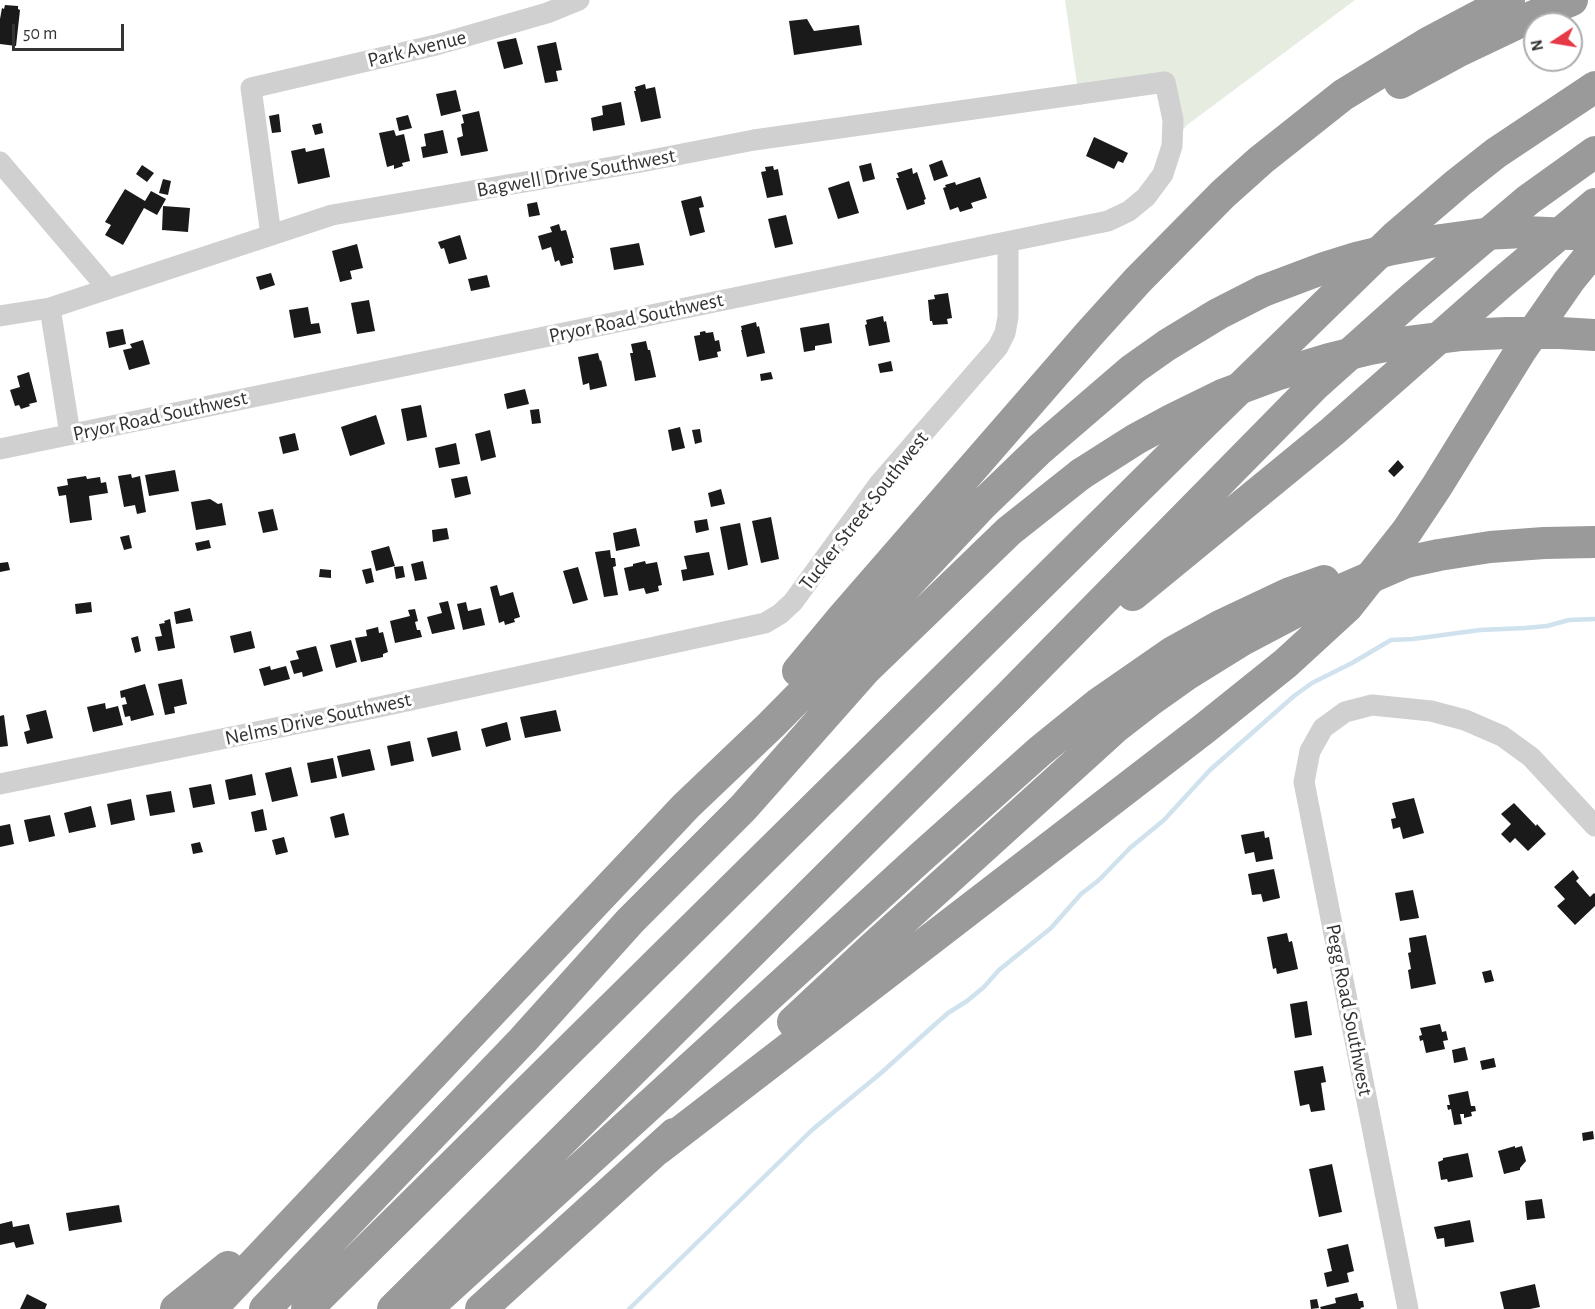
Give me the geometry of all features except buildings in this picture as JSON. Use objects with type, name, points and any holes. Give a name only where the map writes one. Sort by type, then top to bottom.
[{"type":"highway","points":[[686,806],[851,608],[1082,342],[1138,280],[1223,194],[1299,128],[1343,95],[1410,53],[1509,0]]},
{"type":"highway","points":[[1138,280],[1217,209],[1343,118],[1461,50],[1572,0]]},
{"type":"highway","points":[[307,1309],[1395,237],[1496,153],[1595,87]]},
{"type":"highway","points":[[393,1309],[1009,696],[1315,386],[1410,300],[1528,200],[1595,153]]},
{"type":"highway","points":[[1009,696],[1324,438],[1595,204]]},
{"type":"highway","points":[[211,1309],[686,806],[855,640],[981,506],[1040,449],[1133,369],[1218,314],[1263,291],[1356,258],[1441,240],[1484,234],[1524,232],[1595,235]]},
{"type":"highway","points":[[658,1149],[1223,714],[1286,663],[1347,607],[1407,531],[1521,350],[1569,281],[1595,249]]},
{"type":"highway","points":[[266,1309],[523,1040],[630,921],[743,808],[866,669],[1009,531],[1081,474],[1136,439],[1222,395],[1329,359],[1407,342],[1462,335],[1560,333],[1595,335]]},
{"type":"highway","points":[[426,1309],[1040,751],[1090,710],[1173,652],[1220,626],[1290,593],[1321,590],[1406,562],[1490,547],[1595,542]]},
{"type":"highway","points":[[481,1309],[1117,726],[1186,675],[1321,590]]},
{"type":"highway","points":[[176,1309],[280,1224],[351,1161]]},
{"type":"street","name":"Park Avenue","points":[[271,235],[251,88],[436,45],[547,13],[579,0]]},
{"type":"street","name":"Bagwell Drive Southwest","points":[[0,316],[50,308],[332,215],[641,162],[754,140],[1165,82]]},
{"type":"street","name":"Pryor Road Southwest","points":[[0,449],[1108,221],[1129,211],[1146,197],[1163,174],[1172,146],[1173,120],[1165,82]]},
{"type":"street","points":[[0,162],[108,289]]},
{"type":"street","name":"Tucker Street Southwest","points":[[635,651],[765,623],[780,615],[794,602],[879,484],[998,347],[1005,333],[1008,317],[1008,242]]},
{"type":"street","points":[[50,308],[70,434]]},
{"type":"street","name":"Nelms Drive Southwest","points":[[0,784],[368,710],[635,651]]},
{"type":"street","name":"Pegg Road Southwest","points":[[1408,1309],[1304,782],[1310,751],[1323,728],[1345,712],[1372,705],[1431,711],[1465,720],[1502,735],[1531,757],[1595,826]]},
{"type":"shaded area","points":[[1065,0],[1355,0],[1187,125],[1180,133],[1159,79],[1080,105]]},
{"type":"waterway","points":[[629,1309],[812,1130],[948,1013],[984,987],[999,970],[1051,928],[1081,894],[1164,820],[1210,770],[1312,683],[1391,640],[1480,630],[1547,626],[1569,620],[1595,619]]}]
